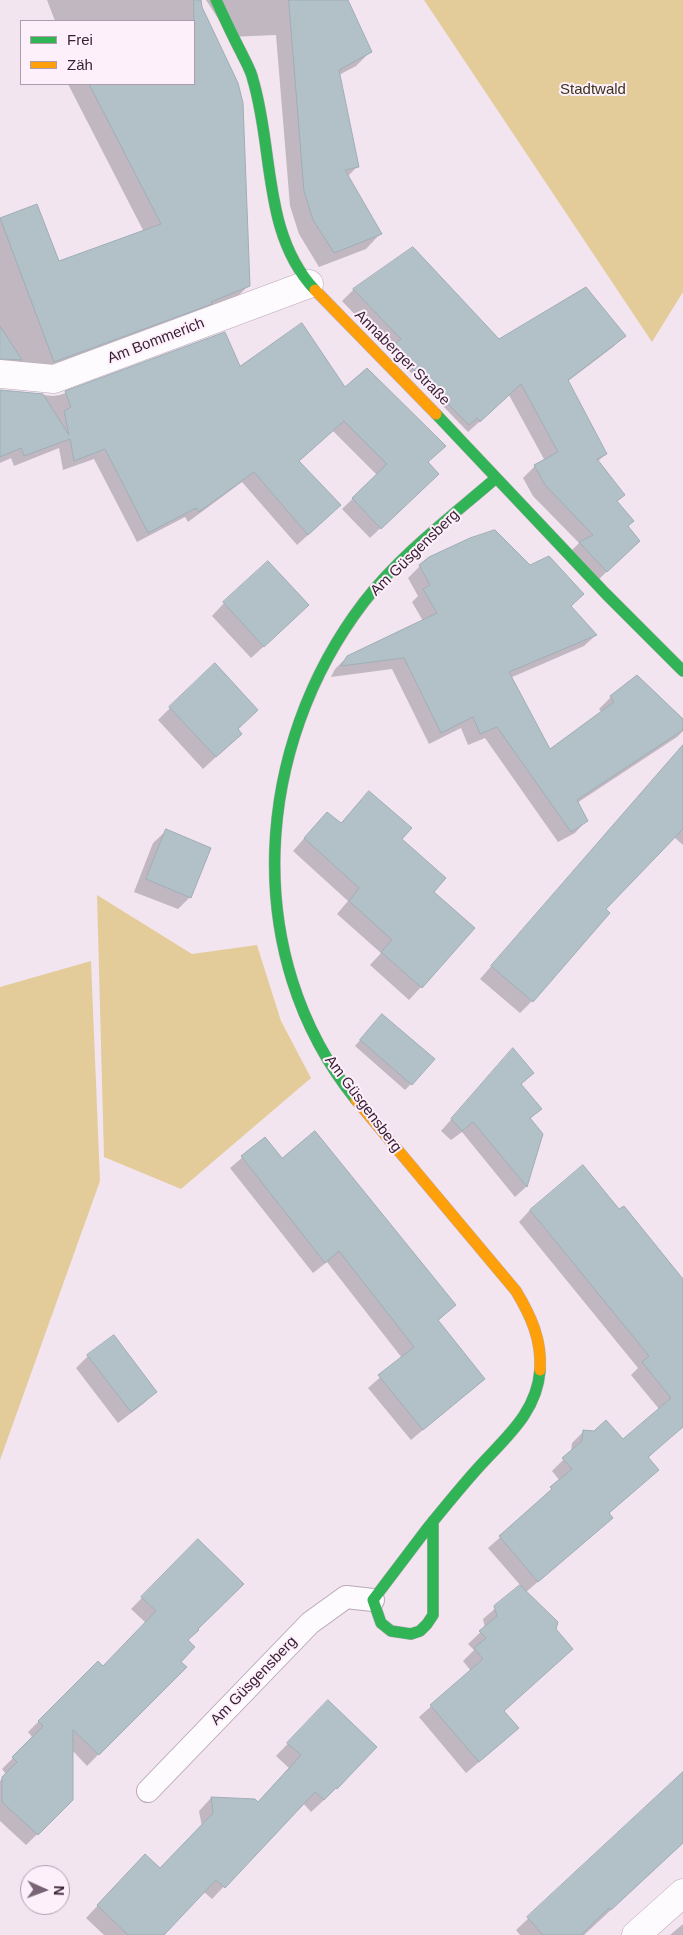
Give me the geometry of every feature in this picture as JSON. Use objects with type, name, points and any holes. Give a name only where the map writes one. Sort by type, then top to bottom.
[{"type":"street","name":"Annaberger Straße","points":[[216,0],[253,78],[261,110],[276,215],[287,247],[309,284],[460,438],[606,594],[683,671]]},
{"type":"street","name":"Am Bommerich","points":[[0,374],[54,379],[309,284]]},
{"type":"street","name":"Am Güsgensberg","points":[[372,1600],[433,1520],[530,1411],[539,1383],[541,1368],[537,1330],[523,1300],[365,1111],[337,1075],[317,1042],[303,1014],[282,936],[274,880],[274,837],[285,766],[295,730],[312,688],[338,639],[366,601],[418,545],[496,478]]},
{"type":"street","points":[[372,1600],[383,1626],[393,1633],[408,1636],[420,1632],[429,1623],[433,1614],[433,1520]]},
{"type":"street","points":[[636,1935],[683,1893]]},
{"type":"lane","name":"Am Güsgensberg","points":[[148,1791],[310,1623],[346,1597],[372,1600]]},
{"type":"green space","name":"Stadtwald","points":[[424,0],[683,0],[683,292],[652,342]]},
{"type":"green space","points":[[97,895],[192,954],[257,945],[281,1021],[311,1078],[181,1189],[104,1157]]},
{"type":"green space","points":[[91,961],[100,1181],[0,1460],[0,987]]},
{"type":"building","points":[[194,0],[201,0],[202,7],[238,83],[243,103],[250,286],[211,302],[212,304],[54,362],[0,218],[37,204],[59,261],[161,224],[90,85],[195,85]]},
{"type":"building","points":[[289,0],[348,0],[372,52],[339,70],[359,167],[345,170],[382,234],[334,253],[313,220],[304,191]]},
{"type":"building","points":[[413,247],[499,339],[586,287],[626,336],[568,380],[607,454],[597,459],[625,495],[617,501],[634,521],[628,526],[640,541],[607,572],[579,542],[593,535],[545,485],[534,465],[558,452],[521,384],[480,422],[477,418],[469,425],[391,347],[401,339],[353,289]]},
{"type":"building","points":[[302,323],[345,387],[367,368],[446,446],[428,462],[439,474],[381,529],[352,498],[387,464],[344,421],[299,461],[341,505],[308,535],[254,472],[199,512],[196,508],[148,533],[105,449],[74,461],[70,439],[24,456],[21,448],[0,457],[0,390],[43,394],[69,435],[64,411],[71,407],[65,391],[225,332],[240,366]]},
{"type":"building","points":[[0,326],[22,360],[0,359]]},
{"type":"building","points":[[495,530],[530,565],[549,556],[584,594],[571,606],[597,635],[509,672],[550,749],[614,702],[610,696],[637,675],[683,719],[683,730],[577,800],[588,821],[571,832],[497,727],[480,734],[473,717],[441,733],[404,658],[341,666],[347,656],[437,613],[423,589],[430,585],[419,565],[429,557],[470,538]]},
{"type":"building","points":[[268,561],[309,605],[264,647],[223,602]]},
{"type":"building","points":[[215,663],[258,710],[238,729],[242,734],[216,757],[169,707]]},
{"type":"building","points":[[683,745],[683,829],[606,909],[610,913],[533,1002],[491,966]]},
{"type":"building","points":[[369,791],[412,828],[402,839],[446,878],[434,892],[475,928],[422,988],[381,952],[392,940],[349,901],[359,888],[304,838],[327,812],[341,823]]},
{"type":"building","points":[[166,829],[211,848],[191,898],[146,879]]},
{"type":"building","points":[[382,1014],[435,1059],[412,1085],[360,1040]]},
{"type":"building","points":[[513,1048],[534,1073],[521,1084],[542,1109],[530,1118],[543,1134],[527,1187],[473,1122],[462,1131],[451,1119]]},
{"type":"building","points":[[315,1131],[456,1305],[438,1320],[485,1379],[423,1430],[378,1375],[414,1347],[339,1251],[325,1263],[241,1156],[265,1137],[282,1158]]},
{"type":"building","points":[[583,1165],[619,1209],[624,1206],[683,1279],[683,1427],[648,1457],[659,1470],[609,1513],[613,1518],[538,1582],[499,1536],[552,1489],[550,1487],[572,1469],[562,1458],[582,1441],[583,1430],[594,1431],[606,1420],[623,1439],[671,1398],[642,1362],[649,1356],[530,1210]]},
{"type":"building","points":[[114,1335],[157,1392],[131,1412],[87,1355]]},
{"type":"building","points":[[198,1539],[244,1584],[188,1640],[195,1647],[181,1662],[187,1667],[99,1755],[73,1730],[73,1800],[38,1835],[2,1802],[2,1777],[17,1762],[12,1757],[43,1726],[38,1721],[98,1661],[103,1666],[156,1611],[141,1597]]},
{"type":"building","points":[[520,1585],[558,1622],[556,1629],[573,1649],[504,1711],[519,1728],[479,1762],[430,1705],[483,1659],[474,1648],[486,1638],[479,1631],[497,1616],[494,1606]]},
{"type":"building","points":[[328,1700],[377,1747],[337,1789],[324,1800],[315,1792],[225,1888],[216,1880],[164,1935],[128,1935],[97,1905],[145,1854],[160,1868],[213,1813],[211,1797],[255,1799],[258,1802],[301,1755],[287,1743]]},
{"type":"building","points":[[683,1772],[683,1843],[611,1910],[609,1908],[581,1935],[543,1935],[527,1917]]},
{"type":"traffic: fast","points":[[216,0],[252,76],[260,107],[272,190],[286,243],[298,268],[315,290]]},
{"type":"traffic: fast","points":[[436,414],[606,594],[683,671]]},
{"type":"traffic: fast","points":[[356,1100],[318,1043],[292,981],[278,917],[275,851],[282,785],[300,720],[327,659],[364,602],[378,584],[410,552],[496,478]]},
{"type":"traffic: fast","points":[[433,1521],[433,1615],[420,1631],[411,1634],[391,1631],[381,1623],[373,1600],[432,1522],[445,1506],[518,1424],[533,1399],[538,1385],[540,1370]]},
{"type":"traffic: slow","points":[[315,290],[436,414]]},
{"type":"traffic: slow","points":[[356,1100],[516,1291],[537,1338],[540,1370]]}]
